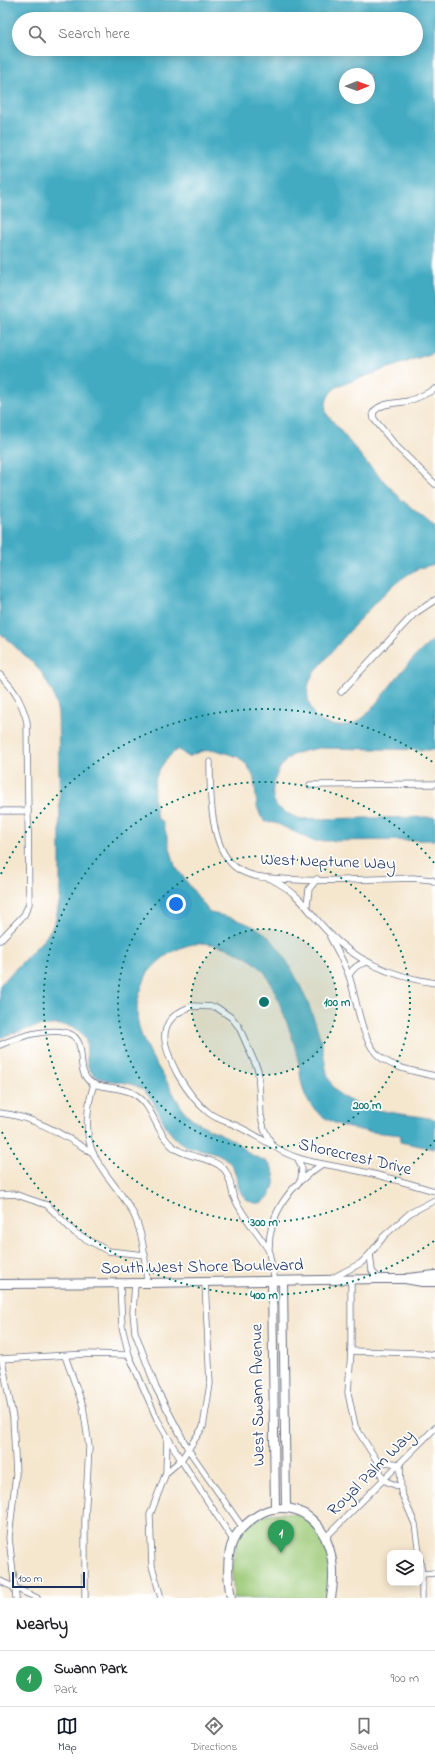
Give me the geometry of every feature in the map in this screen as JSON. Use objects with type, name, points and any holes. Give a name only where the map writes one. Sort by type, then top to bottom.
[{"type":"street","points":[[435,389],[409,401],[382,406],[373,413],[374,419],[396,446],[435,484]]},
{"type":"street","points":[[341,692],[414,614],[435,600]]},
{"type":"street","points":[[0,675],[13,688],[23,705],[27,722],[28,811],[28,904],[24,915],[0,940]]},
{"type":"street","name":"West Neptune Way","points":[[210,762],[210,803],[221,846],[230,862],[242,871],[270,878],[413,878],[432,880],[435,882]]},
{"type":"street","points":[[310,785],[435,784]]},
{"type":"street","points":[[0,812],[28,811]]},
{"type":"street","points":[[270,878],[292,892],[307,905],[326,930],[341,956],[349,975],[365,1033],[371,1047],[380,1057],[393,1065],[435,1076]]},
{"type":"street","points":[[307,905],[309,889],[318,879]]},
{"type":"street","points":[[326,930],[340,944],[385,972],[402,977],[435,983]]},
{"type":"street","points":[[349,975],[353,968],[368,962]]},
{"type":"street","name":"Shorecrest Drive","points":[[272,1145],[264,1129],[261,1116],[258,1070],[239,1027],[232,1018],[216,1007],[193,1006],[180,1010],[166,1028],[165,1047],[186,1088],[197,1103],[218,1119],[243,1129],[272,1145],[283,1153],[298,1159],[321,1165],[349,1169],[435,1191]]},
{"type":"street","points":[[0,1045],[16,1038],[35,1034],[60,1032],[68,1034],[80,1044],[80,1062],[82,1071],[88,1080],[94,1084],[127,1089],[137,1095],[146,1103],[160,1134],[171,1146],[181,1152],[214,1162],[225,1170],[242,1212],[256,1230],[269,1251]]},
{"type":"street","points":[[93,1153],[88,1128],[87,1111],[94,1084]]},
{"type":"street","points":[[0,1113],[16,1115],[49,1126],[93,1153],[121,1193],[141,1231],[145,1255],[147,1284]]},
{"type":"street","points":[[298,1159],[302,1169],[301,1179]]},
{"type":"street","name":"West Swann Avenue","points":[[286,1508],[277,1281],[269,1251],[274,1221],[280,1208],[293,1187],[301,1179],[321,1165]]},
{"type":"street","points":[[0,1195],[14,1194],[47,1205],[75,1233],[108,1251],[145,1255]]},
{"type":"street","points":[[327,1280],[360,1263],[370,1254],[384,1236],[410,1213],[435,1200]]},
{"type":"street","points":[[370,1254],[372,1271],[379,1279]]},
{"type":"street","name":"South West Shore Boulevard","points":[[405,1279],[421,1275],[435,1275]]},
{"type":"street","name":"South West Shore Boulevard","points":[[0,1284],[147,1284],[379,1279],[405,1279],[422,1282],[435,1282]]},
{"type":"street","points":[[351,1280],[351,1351],[348,1393],[350,1408],[355,1426],[378,1461],[383,1480],[400,1488]]},
{"type":"street","name":"West Swann Avenue","points":[[275,1509],[277,1281]]},
{"type":"street","points":[[166,1472],[181,1460],[203,1427],[210,1384],[205,1282]]},
{"type":"street","points":[[120,1284],[122,1327],[129,1355],[157,1419],[181,1460],[233,1540]]},
{"type":"street","points":[[135,1284],[133,1312],[137,1339],[156,1388],[188,1449],[243,1528]]},
{"type":"street","points":[[351,1351],[419,1353],[435,1355]]},
{"type":"street","points":[[16,1598],[10,1538],[16,1474],[13,1418],[1,1360],[86,1354],[129,1355]]},
{"type":"street","points":[[65,1356],[83,1406],[89,1447],[85,1520],[85,1598]]},
{"type":"street","name":"Royal Palm Way","points":[[326,1537],[435,1428]]},
{"type":"street","points":[[161,1598],[152,1566],[150,1515],[166,1472],[167,1437]]},
{"type":"street","points":[[378,1461],[400,1464],[400,1488],[415,1524],[419,1550]]},
{"type":"street","points":[[231,1598],[229,1566],[233,1540],[249,1520],[264,1512],[286,1508],[309,1517],[316,1523],[326,1537],[332,1562],[332,1598]]},
{"type":"street","points":[[423,1574],[435,1574]]},
{"type":"street","points":[[0,1581],[38,1598]]},
{"type":"street","points":[[422,1586],[422,1598]]},
{"type":"green space","points":[[265,1514],[299,1514],[320,1531],[329,1560],[330,1587],[328,1598],[234,1598],[232,1565],[239,1531]]},
{"type":"water","points":[[0,0],[435,0],[435,352],[340,385],[333,390],[328,397],[326,413],[366,462],[402,500],[435,527],[435,564],[417,570],[401,579],[375,603],[313,674],[308,686],[308,694],[312,712],[319,720],[336,726],[344,726],[355,723],[368,713],[410,663],[435,639],[435,750],[319,748],[304,751],[290,757],[281,766],[273,787],[273,794],[277,806],[289,814],[301,819],[435,817],[435,840],[313,841],[278,824],[265,821],[261,817],[257,806],[254,778],[248,766],[238,757],[216,750],[202,751],[188,757],[178,749],[163,764],[159,771],[154,788],[154,797],[157,818],[163,822],[175,866],[210,913],[237,920],[257,928],[272,941],[282,953],[300,985],[314,1018],[322,1046],[327,1073],[332,1086],[342,1096],[362,1106],[387,1112],[435,1119],[435,1149],[400,1142],[401,1135],[364,1131],[340,1125],[319,1113],[306,1098],[294,1043],[273,987],[265,973],[254,962],[233,950],[218,945],[202,943],[184,946],[168,954],[154,966],[146,976],[138,1000],[137,1013],[139,1025],[142,1037],[153,1060],[186,1113],[203,1126],[230,1138],[252,1155],[266,1161],[270,1165],[273,1171],[274,1186],[271,1193],[262,1202],[256,1203],[249,1201],[244,1197],[239,1188],[232,1166],[223,1157],[212,1152],[187,1146],[174,1138],[153,1102],[142,1089],[130,1084],[103,1079],[93,1074],[87,1063],[86,1043],[84,1037],[79,1031],[63,1025],[55,1025],[35,1027],[0,1038],[0,985],[46,937],[55,922],[60,899],[58,713],[53,693],[41,672],[0,633]]},
{"type":"place","name":"Swann Park","points":[[281,1553]]}]
